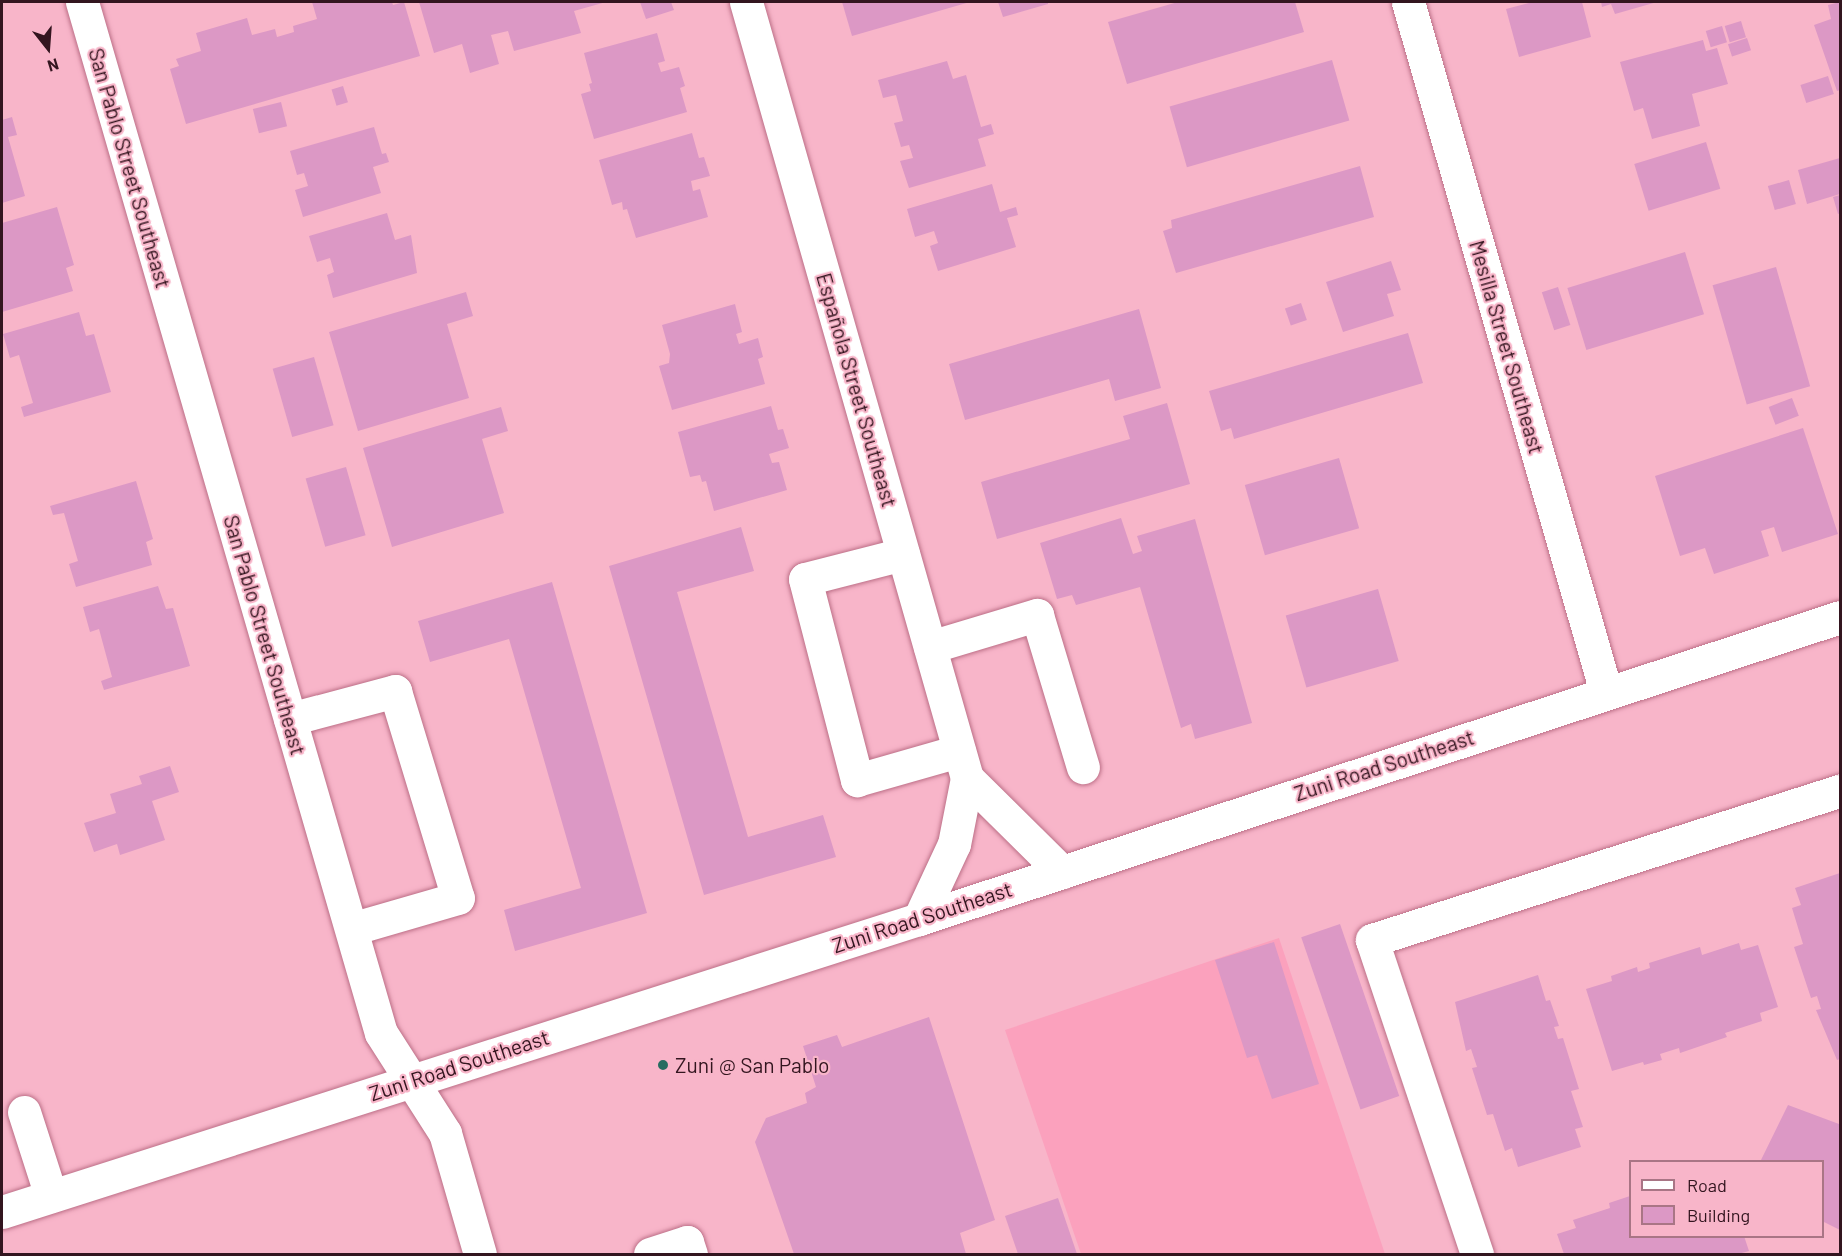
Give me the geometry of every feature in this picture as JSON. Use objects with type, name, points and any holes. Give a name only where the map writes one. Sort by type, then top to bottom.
[{"type":"street","name":"San Pablo Street Southeast","points":[[82,2],[381,1033],[445,1133],[480,1254]]},
{"type":"street","name":"Española Street Southeast","points":[[746,2],[963,764],[954,844],[919,919]]},
{"type":"street","name":"Mesilla Street Southeast","points":[[1408,2],[1606,692]]},
{"type":"street","points":[[903,554],[805,579],[857,780],[963,764]]},
{"type":"street","points":[[930,647],[1037,615],[1083,767]]},
{"type":"street","name":"Zuni Road Southeast","points":[[2,1212],[919,919],[1840,617]]},
{"type":"street","points":[[290,719],[395,691],[458,898],[351,929]]},
{"type":"street","name":"Española Street Southeast","points":[[963,764],[1062,872]]},
{"type":"street","points":[[1477,1254],[1372,940],[1840,791]]},
{"type":"street","points":[[24,1112],[51,1196]]},
{"type":"street","points":[[650,1254],[687,1242],[691,1254]]},
{"type":"shaded area","points":[[1279,938],[1385,1254],[1081,1254],[1005,1030]]},
{"type":"building","points":[[312,2],[392,2],[393,5],[404,2],[420,56],[186,124],[170,69],[179,66],[176,59],[201,51],[196,33],[247,18],[252,35],[275,29],[277,37],[294,32],[293,26],[317,19]]},
{"type":"building","points":[[419,2],[606,2],[574,11],[581,33],[514,51],[508,31],[491,35],[499,64],[470,73],[462,44],[434,53]]},
{"type":"building","points":[[640,2],[671,2],[674,10],[646,19]]},
{"type":"building","points":[[842,2],[970,2],[852,36]]},
{"type":"building","points":[[998,2],[1048,2],[1048,4],[1003,17]]},
{"type":"building","points":[[1178,2],[1295,2],[1304,32],[1127,84],[1108,22]]},
{"type":"building","points":[[1533,2],[1582,2],[1591,37],[1519,57],[1506,9]]},
{"type":"building","points":[[1601,2],[1657,2],[1615,14],[1611,4],[1602,7]]},
{"type":"building","points":[[1840,2],[1840,90],[1837,91],[1814,25],[1831,19],[1828,5]]},
{"type":"building","points":[[1741,21],[1746,37],[1730,42],[1725,26]]},
{"type":"building","points":[[1722,26],[1727,42],[1711,47],[1706,31]]},
{"type":"building","points":[[657,33],[665,61],[658,63],[661,72],[679,67],[685,86],[680,88],[687,112],[594,139],[581,94],[591,91],[589,84],[592,83],[584,53]]},
{"type":"building","points":[[1747,38],[1751,50],[1732,57],[1728,44]]},
{"type":"building","points":[[1703,40],[1706,51],[1717,48],[1728,84],[1692,94],[1700,126],[1652,139],[1643,108],[1634,111],[1620,62]]},
{"type":"building","points":[[1332,60],[1349,121],[1187,167],[1170,107]]},
{"type":"building","points":[[947,61],[953,79],[966,75],[981,127],[991,124],[994,134],[978,139],[986,166],[909,188],[900,161],[913,158],[909,145],[901,147],[894,123],[903,121],[896,95],[883,98],[878,80]]},
{"type":"building","points":[[1828,76],[1834,94],[1806,103],[1800,85]]},
{"type":"building","points":[[343,86],[348,102],[336,106],[332,90]]},
{"type":"building","points":[[281,102],[287,126],[259,133],[253,109]]},
{"type":"building","points":[[12,117],[17,135],[8,137],[25,196],[2,203],[2,120]]},
{"type":"building","points":[[374,127],[382,154],[386,153],[389,162],[373,167],[381,193],[303,217],[295,190],[308,186],[304,173],[297,175],[290,151]]},
{"type":"building","points":[[692,133],[699,158],[704,157],[710,176],[691,181],[693,191],[700,189],[708,217],[636,238],[627,209],[623,210],[622,202],[612,205],[599,160]]},
{"type":"building","points":[[1706,142],[1720,189],[1649,211],[1634,164]]},
{"type":"building","points":[[1840,158],[1840,194],[1807,204],[1798,170]]},
{"type":"building","points":[[1360,166],[1374,217],[1176,273],[1163,231],[1172,228],[1171,220]]},
{"type":"building","points":[[1789,180],[1796,204],[1775,210],[1768,186]]},
{"type":"building","points":[[992,184],[1000,212],[1016,207],[1018,215],[1007,218],[1016,247],[938,271],[930,246],[938,243],[934,231],[915,237],[907,209]]},
{"type":"building","points":[[1840,195],[1840,213],[1838,214],[1833,197]]},
{"type":"building","points":[[57,207],[74,265],[66,268],[73,291],[2,312],[2,223]]},
{"type":"building","points":[[387,213],[395,240],[411,235],[417,273],[333,298],[327,275],[334,272],[330,258],[317,262],[309,236]]},
{"type":"building","points":[[1685,252],[1704,314],[1586,350],[1567,288]]},
{"type":"building","points":[[1391,261],[1401,290],[1387,294],[1394,316],[1343,332],[1326,282]]},
{"type":"building","points":[[1776,267],[1810,386],[1747,404],[1713,285]]},
{"type":"building","points":[[1558,287],[1570,325],[1554,330],[1542,292]]},
{"type":"building","points":[[466,292],[473,316],[447,324],[469,398],[358,431],[329,332]]},
{"type":"building","points":[[1301,303],[1307,320],[1291,326],[1285,309]]},
{"type":"building","points":[[735,304],[742,332],[736,334],[739,344],[758,338],[763,357],[758,359],[765,384],[672,410],[659,366],[669,363],[670,354],[662,325]]},
{"type":"building","points":[[1139,309],[1161,388],[1115,401],[1109,379],[965,420],[949,364]]},
{"type":"building","points":[[79,312],[86,336],[94,334],[111,392],[24,417],[21,407],[33,403],[19,355],[10,358],[3,334]]},
{"type":"building","points":[[1408,333],[1423,383],[1234,439],[1231,428],[1221,431],[1209,391]]},
{"type":"building","points":[[314,357],[334,425],[292,437],[273,369]]},
{"type":"building","points":[[1792,398],[1799,416],[1775,425],[1769,407]]},
{"type":"building","points":[[1167,403],[1190,484],[997,539],[981,482],[1130,439],[1123,416]]},
{"type":"building","points":[[771,406],[778,430],[783,429],[789,448],[769,454],[772,463],[779,462],[787,490],[714,511],[706,481],[702,482],[700,475],[690,477],[678,432]]},
{"type":"building","points":[[501,407],[508,431],[482,439],[504,513],[392,547],[363,448]]},
{"type":"building","points":[[1803,428],[1838,534],[1782,552],[1774,527],[1761,531],[1769,556],[1714,574],[1705,548],[1680,556],[1655,476]]},
{"type":"building","points":[[1339,458],[1359,528],[1265,555],[1245,485]]},
{"type":"building","points":[[346,467],[366,535],[325,547],[306,479]]},
{"type":"building","points":[[136,481],[153,539],[146,542],[152,565],[76,587],[69,564],[78,561],[64,513],[53,515],[50,506]]},
{"type":"building","points":[[1121,518],[1133,554],[1142,551],[1137,536],[1195,519],[1252,723],[1195,739],[1191,724],[1181,728],[1140,587],[1076,605],[1072,595],[1057,599],[1040,543]]},
{"type":"building","points":[[741,527],[754,571],[677,592],[748,837],[823,815],[836,857],[704,895],[609,566]]},
{"type":"building","points":[[552,582],[647,913],[515,951],[504,910],[581,888],[509,639],[430,662],[418,621]]},
{"type":"building","points":[[158,586],[166,609],[173,608],[190,666],[104,690],[101,681],[112,677],[99,629],[90,632],[83,607]]},
{"type":"building","points":[[1378,589],[1399,661],[1306,688],[1286,615]]},
{"type":"building","points":[[170,766],[179,792],[152,801],[165,840],[120,855],[117,844],[94,852],[84,823],[116,813],[110,794],[142,784],[139,776]]},
{"type":"building","points":[[1840,873],[1840,1059],[1837,1060],[1816,1010],[1821,1009],[1817,996],[1811,998],[1794,947],[1803,944],[1792,908],[1801,905],[1795,888]]},
{"type":"building","points":[[1340,924],[1399,1096],[1360,1109],[1301,937]]},
{"type":"building","points":[[1274,942],[1319,1084],[1272,1099],[1257,1055],[1247,1058],[1215,960]]},
{"type":"building","points":[[1739,943],[1741,950],[1758,945],[1778,1007],[1760,1013],[1762,1021],[1725,1033],[1727,1037],[1680,1053],[1679,1048],[1660,1054],[1662,1060],[1644,1065],[1643,1062],[1612,1071],[1586,989],[1612,981],[1611,976],[1637,967],[1638,972],[1650,968],[1649,963],[1700,947],[1702,955]]},
{"type":"building","points":[[1538,975],[1546,1001],[1550,1000],[1559,1026],[1554,1027],[1558,1039],[1563,1038],[1579,1089],[1571,1091],[1583,1127],[1575,1129],[1581,1147],[1518,1167],[1512,1148],[1505,1151],[1493,1114],[1487,1115],[1472,1068],[1477,1067],[1471,1049],[1466,1051],[1455,1002]]},
{"type":"building","points":[[929,1017],[995,1220],[960,1233],[966,1254],[794,1254],[755,1142],[766,1118],[807,1103],[805,1093],[816,1087],[803,1046],[837,1035],[842,1047]]},
{"type":"building","points":[[1788,1105],[1839,1124],[1840,1230],[1824,1222],[1824,1160],[1761,1160]]},
{"type":"building","points":[[1629,1196],[1629,1238],[1745,1238],[1749,1251],[1738,1254],[1564,1254],[1557,1234],[1576,1228],[1573,1220],[1610,1208],[1609,1203]]},
{"type":"building","points":[[1058,1198],[1077,1254],[1018,1254],[1005,1216]]},
{"type":"place","name":"Zuni @ San Pablo","points":[[663,1065]]}]
